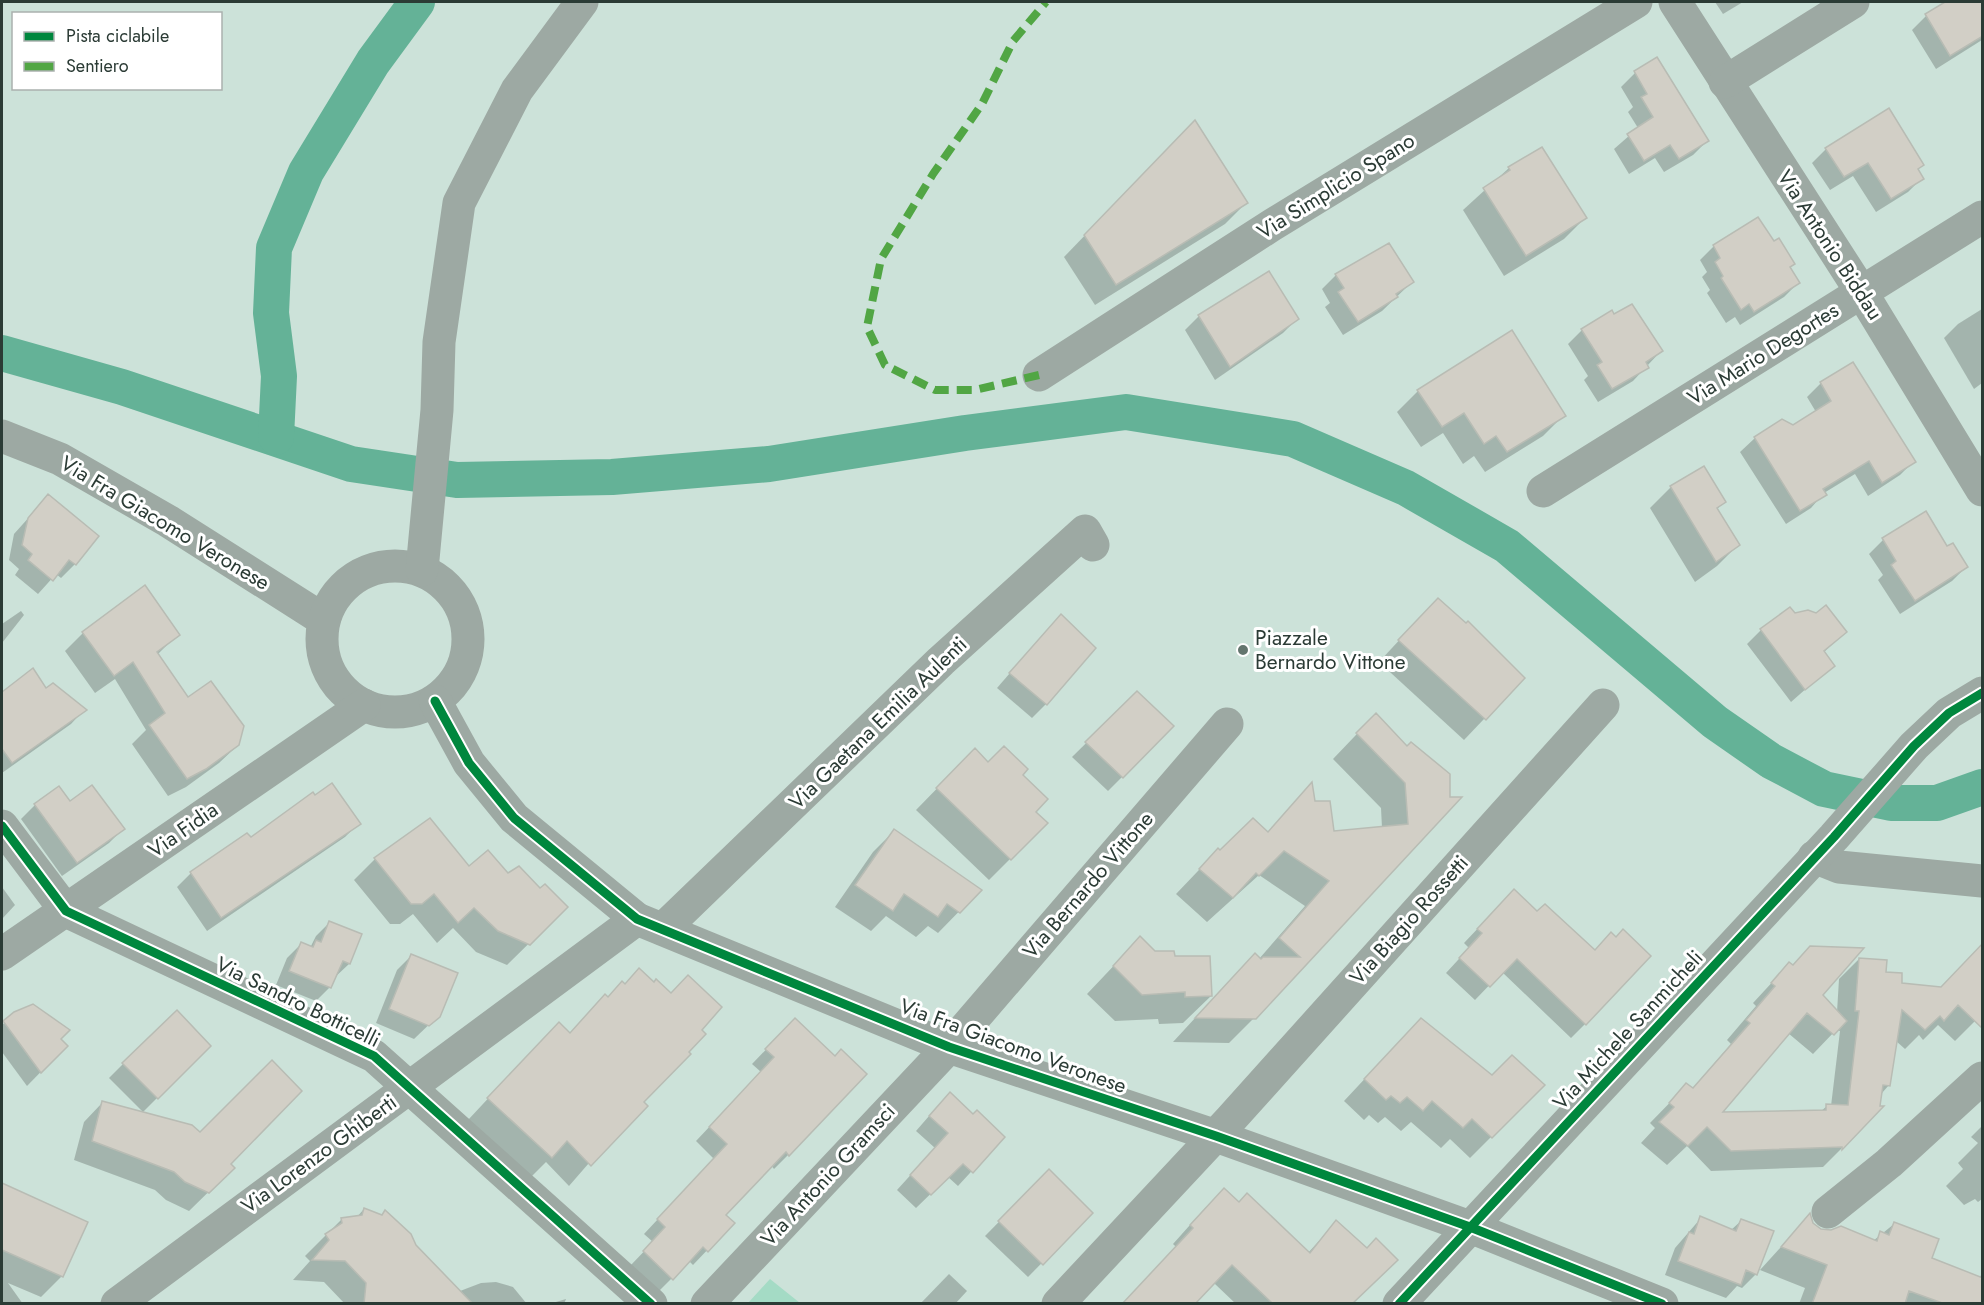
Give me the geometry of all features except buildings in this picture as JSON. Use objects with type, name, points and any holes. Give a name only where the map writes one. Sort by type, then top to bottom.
[{"type":"street","points":[[422,570],[428,525],[439,342],[459,203],[517,90],[582,2]]},
{"type":"street","name":"Via Simplicio Spano","points":[[1039,375],[1272,225],[1636,2]]},
{"type":"street","name":"Via Antonio Biddau","points":[[1675,2],[1862,293],[1983,490]]},
{"type":"street","points":[[1725,82],[1853,2]]},
{"type":"street","name":"Via Mario Degortes","points":[[1543,491],[1983,217]]},
{"type":"street","name":"Via Fra Giacomo Veronese","points":[[2,436],[70,464],[168,521],[324,620]]},
{"type":"street","name":"Via Gaetana Emilia Aulenti","points":[[650,924],[1085,531],[1093,545]]},
{"type":"street","points":[[399,565],[422,570],[442,582],[458,599],[467,620],[469,643],[464,666],[452,685],[435,701],[414,710],[388,712],[363,705],[343,691],[328,670],[322,645],[324,620],[335,597],[353,578],[376,568],[399,565]]},
{"type":"street","name":"Via Michele Sanmicheli","points":[[1400,1304],[1824,847],[1914,746],[1949,713],[1983,693]]},
{"type":"street","name":"Via Fra Giacomo Veronese","points":[[435,701],[469,763],[514,818],[650,924],[949,1047],[1216,1136],[1470,1227],[1662,1304]]},
{"type":"street","name":"Via Fidia","points":[[2,954],[363,705]]},
{"type":"street","name":"Via Biagio Rossetti","points":[[1058,1304],[1216,1136],[1603,705]]},
{"type":"street","name":"Via Bernardo Vittone","points":[[949,1047],[1227,724]]},
{"type":"street","name":"Via Sandro Botticelli","points":[[2,826],[66,911],[374,1056],[651,1304]]},
{"type":"street","points":[[1824,847],[1839,867],[1983,881]]},
{"type":"street","name":"Via Lorenzo Ghiberti","points":[[117,1304],[409,1088],[650,924]]},
{"type":"street","name":"Via Antonio Gramsci","points":[[707,1304],[949,1047]]},
{"type":"street","points":[[1828,1212],[1889,1163],[1983,1078]]},
{"type":"green space","points":[[770,1279],[800,1303],[748,1303]]},
{"type":"waterway","points":[[276,437],[279,376],[271,313],[274,248],[306,172],[373,62],[417,2]]},
{"type":"waterway","points":[[2,353],[122,387],[351,464],[457,480],[612,477],[769,464],[965,433],[1126,412],[1293,439],[1406,488],[1507,546],[1715,722],[1771,761],[1824,789],[1891,803],[1937,803],[1982,787]]},
{"type":"marked path","points":[[1039,375],[975,390],[935,390],[885,365],[867,327],[881,259],[933,174],[982,104],[1013,41],[1046,2]]},
{"type":"cycle path","points":[[1399,1304],[1834,837],[1914,746],[1949,713],[1982,693]]},
{"type":"cycle path","points":[[435,701],[469,763],[514,818],[637,919],[949,1047],[1216,1136],[1470,1227],[1662,1304]]},
{"type":"cycle path","points":[[2,826],[66,911],[374,1056],[651,1304]]},
{"type":"place","name":"Piazzale Bernardo Vittone","points":[[1243,650]]}]
